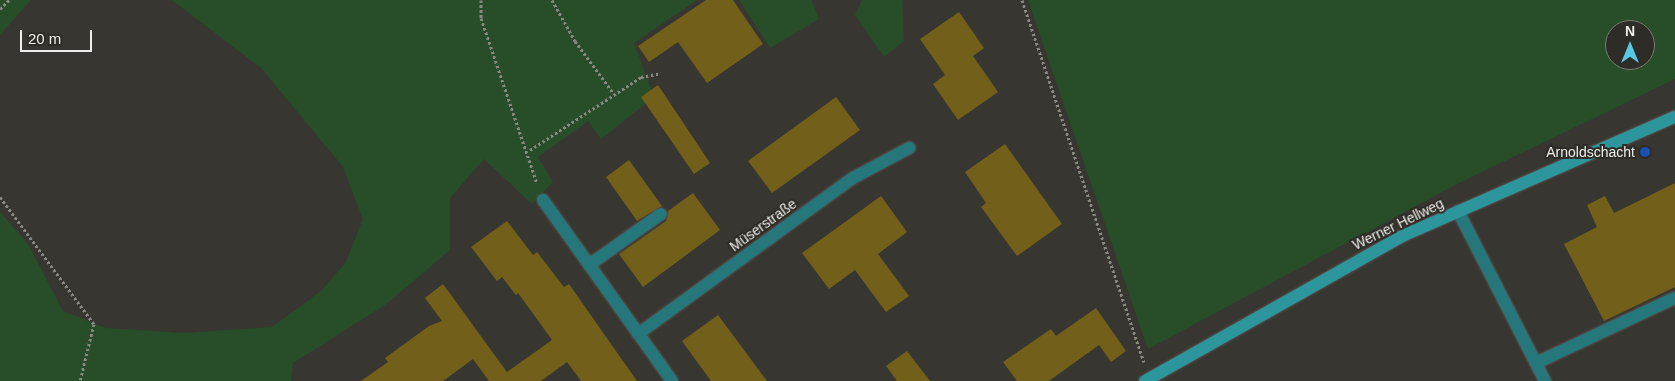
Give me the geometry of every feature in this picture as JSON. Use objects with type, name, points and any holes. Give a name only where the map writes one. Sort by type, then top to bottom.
[{"type":"main road","name":"Werner Hellweg","points":[[1147,379],[1370,254],[1458,211],[1675,117]]},
{"type":"street","name":"Müserstraße","points":[[638,334],[853,178],[909,148]]},
{"type":"street","points":[[543,200],[672,381]]},
{"type":"street","points":[[1458,211],[1545,381]]},
{"type":"street","points":[[589,265],[660,214]]},
{"type":"street","points":[[1536,363],[1675,298]]},
{"type":"path","points":[[0,10],[9,0]]},
{"type":"path","points":[[481,0],[482,18],[543,200]]},
{"type":"path","points":[[552,0],[575,40],[614,94]]},
{"type":"path","points":[[1022,0],[1147,379]]},
{"type":"path","points":[[530,150],[641,77],[661,73]]},
{"type":"path","points":[[0,196],[94,324],[80,381]]},
{"type":"green space","points":[[0,0],[31,0],[0,35]]},
{"type":"green space","points":[[172,0],[697,0],[634,43],[654,97],[601,139],[588,121],[538,157],[553,182],[532,204],[484,159],[450,198],[450,250],[385,305],[293,363],[291,381],[0,381],[0,212],[28,244],[63,311],[106,328],[184,333],[272,327],[321,291],[346,262],[363,219],[343,167],[261,68]]},
{"type":"green space","points":[[739,0],[811,0],[819,19],[770,48]]},
{"type":"green space","points":[[862,0],[902,0],[904,41],[884,57],[855,15]]},
{"type":"green space","points":[[1028,0],[1675,0],[1675,79],[1457,184],[1148,349]]},
{"type":"building","points":[[706,0],[733,0],[763,44],[707,83],[678,42],[649,62],[638,46]]},
{"type":"building","points":[[959,12],[984,48],[973,56],[998,92],[958,120],[933,84],[945,75],[920,39]]},
{"type":"building","points":[[658,85],[710,163],[694,174],[641,97]]},
{"type":"building","points":[[836,97],[860,130],[772,193],[748,161]]},
{"type":"building","points":[[1005,144],[1062,224],[1017,256],[981,207],[986,203],[965,172]]},
{"type":"building","points":[[629,160],[662,206],[637,221],[606,177]]},
{"type":"building","points":[[1675,183],[1675,287],[1604,321],[1564,244],[1597,227],[1587,205],[1605,196],[1614,213]]},
{"type":"building","points":[[693,193],[720,230],[643,287],[619,254],[666,221],[668,211]]},
{"type":"building","points":[[881,196],[907,232],[878,254],[909,296],[886,312],[855,270],[829,289],[802,253]]},
{"type":"building","points":[[507,221],[533,255],[537,252],[564,287],[569,284],[637,381],[581,381],[567,362],[541,381],[489,381],[473,359],[443,381],[361,381],[388,362],[385,358],[429,326],[442,321],[425,298],[443,284],[507,372],[552,340],[518,293],[516,295],[502,277],[497,281],[471,247]]},
{"type":"building","points":[[1096,308],[1126,351],[1111,362],[1099,345],[1049,381],[1017,381],[1003,362],[1051,329],[1056,336]]},
{"type":"building","points":[[718,315],[767,381],[711,381],[682,341]]},
{"type":"building","points":[[907,351],[930,381],[897,381],[886,366]]},
{"type":"place","name":"Arnoldschacht","points":[[1645,152]]}]
